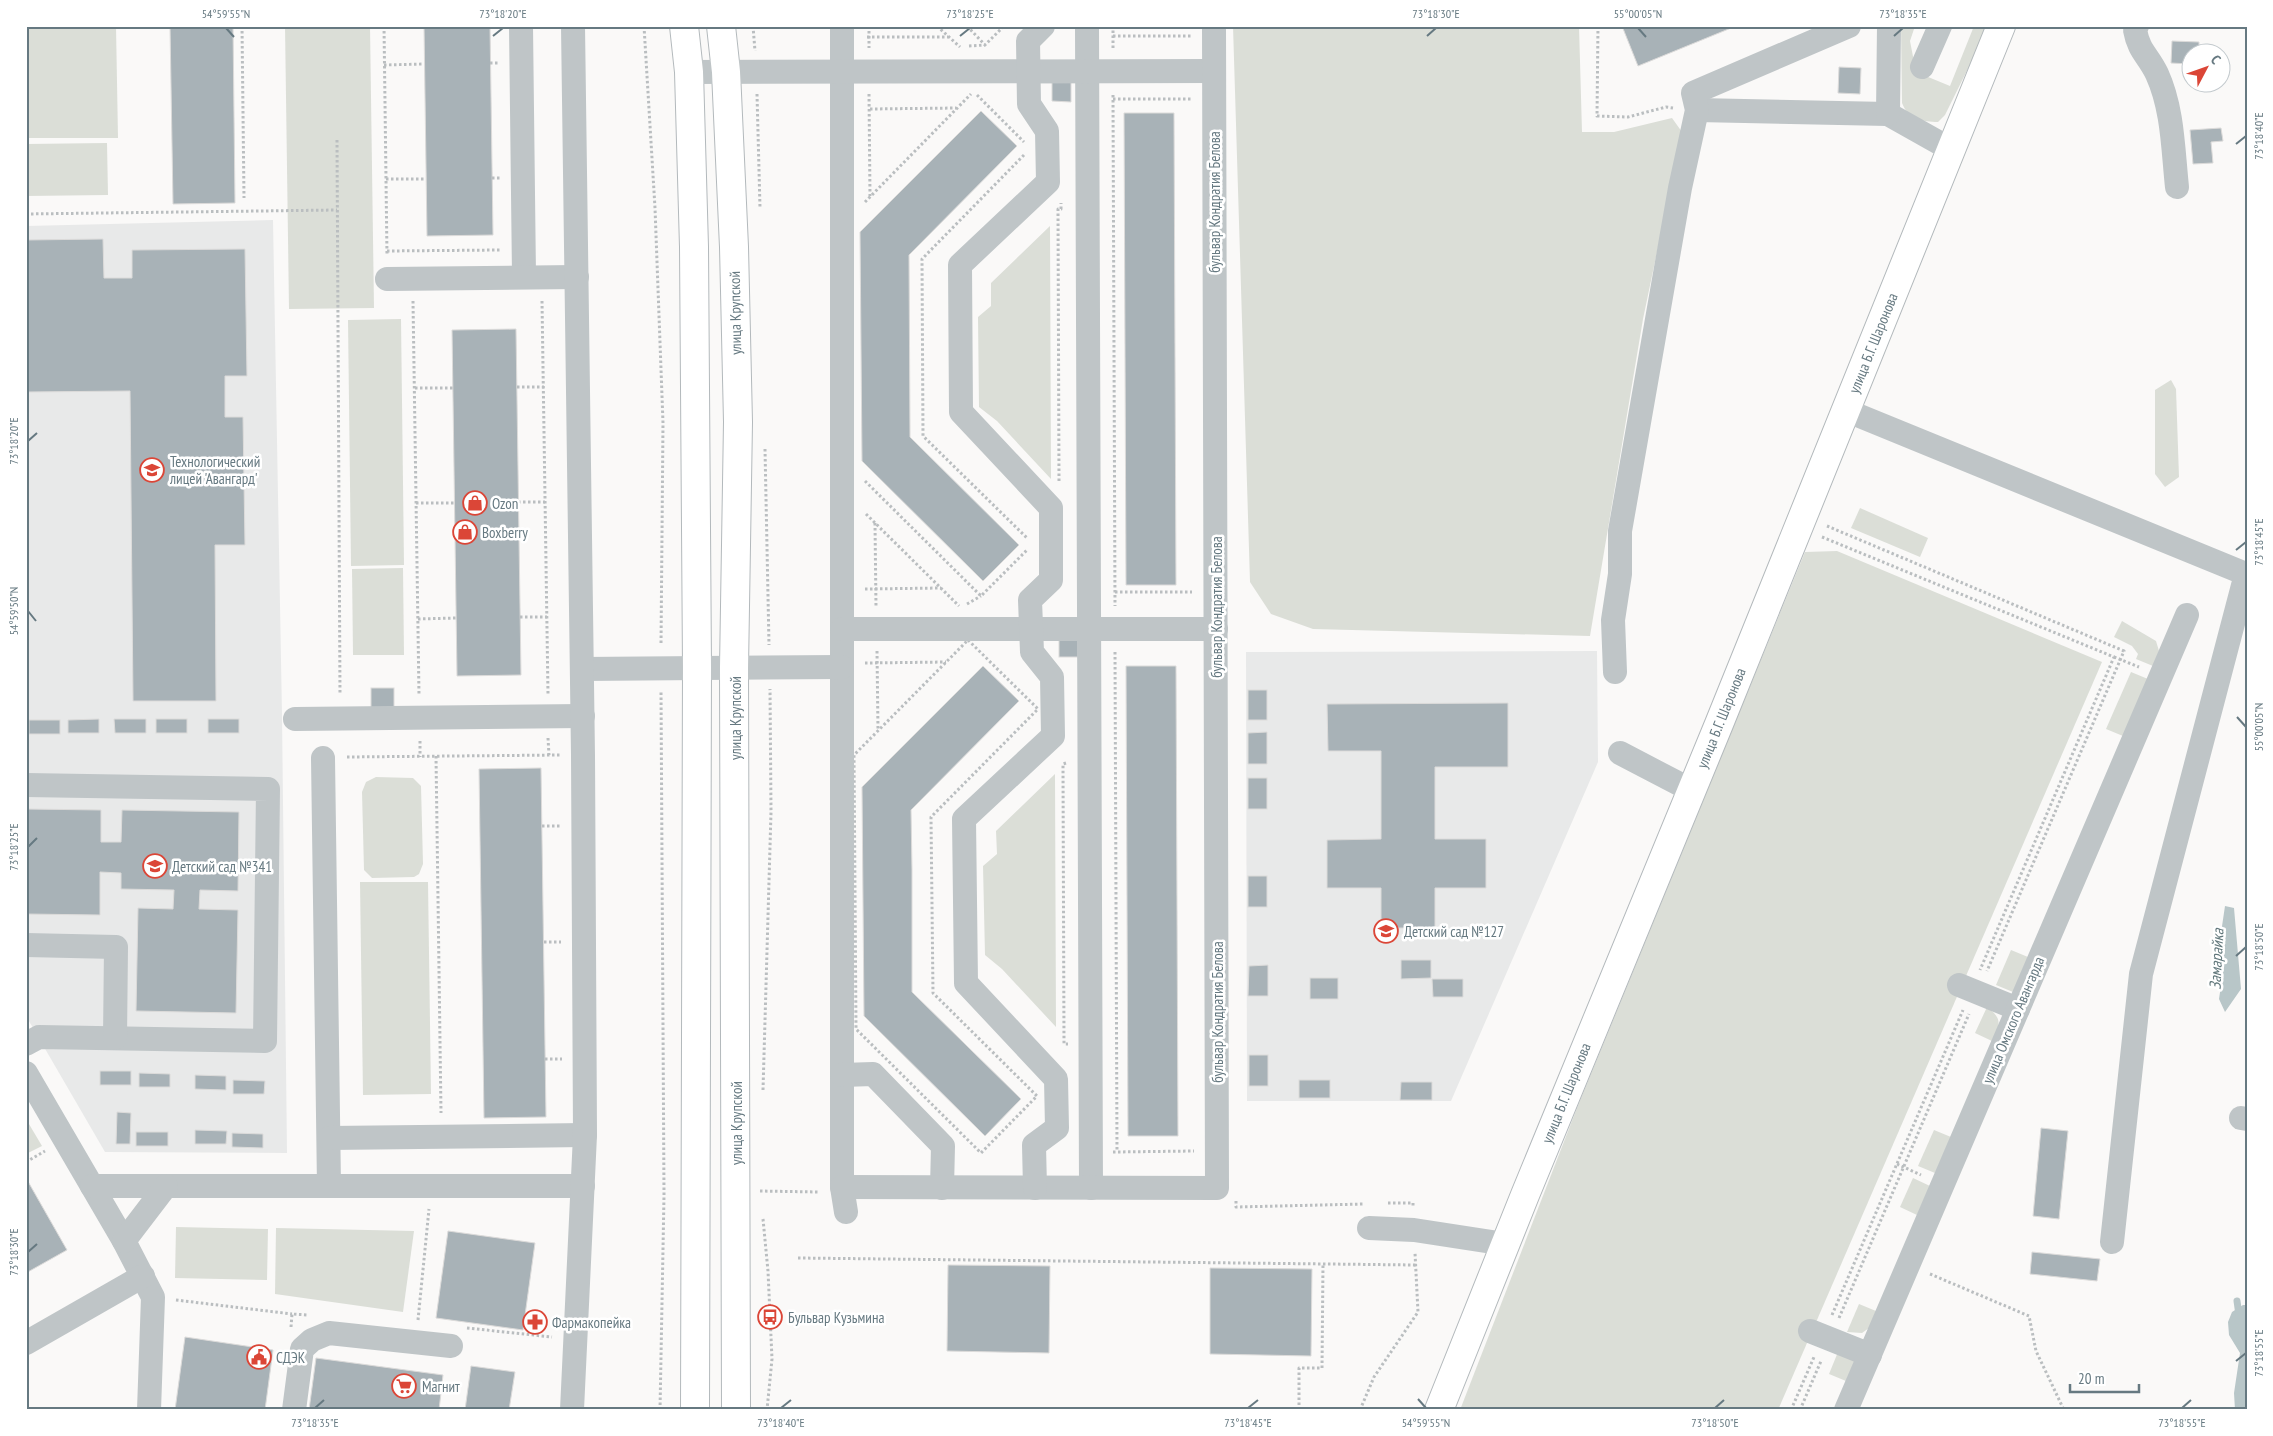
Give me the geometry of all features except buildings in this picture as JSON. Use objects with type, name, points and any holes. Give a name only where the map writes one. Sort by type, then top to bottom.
[{"type":"main road","points":[[684,26],[689,72],[694,246],[697,668],[695,1410]]},
{"type":"main road","name":"улица Крупской","points":[[721,26],[726,72],[734,247],[738,413],[734,668],[736,1410]]},
{"type":"main road","name":"улица Б.Г. Шаронова","points":[[1440,1410],[1505,1244],[1801,522],[2001,26]]},
{"type":"street","points":[[521,26],[533,277]]},
{"type":"street","points":[[572,1410],[585,1135],[583,716],[573,26]]},
{"type":"street","points":[[1034,1188],[1034,1145],[1057,1128],[1056,1079],[966,983],[964,819],[1053,736],[1052,677],[1032,652],[1030,600],[1052,580],[1051,508],[961,412],[960,265],[1048,182],[1046,131],[1030,104],[1028,41],[1043,26]]},
{"type":"street","points":[[832,1189],[1091,1188],[1087,26]]},
{"type":"street","points":[[1615,672],[1613,620],[1620,574],[1620,532],[1680,188],[1697,110],[1693,93],[1849,26]]},
{"type":"street","points":[[1888,114],[1889,26]]},
{"type":"street","points":[[1922,67],[1940,26]]},
{"type":"street","points":[[2137,26],[2135,30],[2138,45],[2156,74],[2168,109],[2177,187]]},
{"type":"street","name":"бульвар Кондратия Белова","points":[[1091,1188],[1217,1188],[1214,71],[1205,31]]},
{"type":"street","points":[[842,32],[842,1075],[832,1189],[846,1212]]},
{"type":"street","points":[[689,72],[1214,71]]},
{"type":"street","points":[[1697,110],[1888,114],[1952,150]]},
{"type":"street","points":[[387,279],[577,277]]},
{"type":"street","points":[[1845,410],[2246,574],[2141,974],[2112,1242]]},
{"type":"street","name":"улица Омского Авангарда","points":[[1846,1410],[2184,623]]},
{"type":"street","points":[[842,629],[1216,629]]},
{"type":"street","points":[[582,669],[769,668],[842,665]]},
{"type":"street","points":[[295,720],[583,716]]},
{"type":"street","points":[[1620,753],[1691,790]]},
{"type":"street","points":[[323,758],[330,1186]]},
{"type":"street","points":[[26,785],[268,789],[265,1041],[39,1037],[26,1044]]},
{"type":"street","points":[[26,946],[116,947],[115,1038]]},
{"type":"street","points":[[1970,989],[2018,1009]]},
{"type":"street","points":[[26,1073],[124,1241],[153,1297],[149,1410]]},
{"type":"street","points":[[842,1075],[874,1074],[943,1146],[942,1188]]},
{"type":"street","points":[[329,1138],[585,1135]]},
{"type":"street","points":[[92,1186],[583,1186]]},
{"type":"street","points":[[124,1241],[166,1186]]},
{"type":"street","points":[[1369,1228],[1414,1230],[1505,1244]]},
{"type":"street","points":[[26,1343],[143,1276]]},
{"type":"street","points":[[294,1410],[302,1349],[312,1340],[329,1333],[451,1346]]},
{"type":"street","points":[[1821,1335],[1870,1355]]},
{"type":"path","points":[[242,26],[244,198]]},
{"type":"path","points":[[384,26],[387,279]]},
{"type":"path","points":[[644,26],[655,208],[662,414],[660,668],[664,1195],[660,1410]]},
{"type":"path","points":[[753,26],[757,72],[760,218]]},
{"type":"path","points":[[869,26],[870,196]]},
{"type":"path","points":[[937,26],[958,47],[986,45],[1004,26]]},
{"type":"path","points":[[967,26],[986,45]]},
{"type":"path","points":[[1598,26],[1597,116],[1628,117],[1666,107],[1697,110]]},
{"type":"path","points":[[1113,36],[1205,31]]},
{"type":"path","points":[[842,32],[869,37],[948,37]]},
{"type":"path","points":[[384,64],[424,64]]},
{"type":"path","points":[[864,203],[973,92],[1031,148],[922,259],[923,436],[1033,544],[981,596],[961,608],[864,512]]},
{"type":"path","points":[[1113,99],[1196,99]]},
{"type":"path","points":[[870,108],[957,108]]},
{"type":"path","points":[[337,140],[340,719]]},
{"type":"path","points":[[386,179],[426,179]]},
{"type":"path","points":[[1059,489],[1058,209],[1061,209],[1061,199]]},
{"type":"path","points":[[26,214],[337,210]]},
{"type":"path","points":[[387,251],[504,250]]},
{"type":"path","points":[[413,251],[420,756]]},
{"type":"path","points":[[533,277],[544,387],[549,755]]},
{"type":"path","points":[[517,387],[544,387]]},
{"type":"path","points":[[415,388],[453,388]]},
{"type":"path","points":[[762,1091],[771,812],[765,442]]},
{"type":"path","points":[[859,475],[981,596]]},
{"type":"path","points":[[518,502],[545,502]]},
{"type":"path","points":[[416,503],[455,503]]},
{"type":"path","points":[[1800,1410],[1821,1335],[1970,989],[2124,651],[1801,522]]},
{"type":"path","points":[[1792,1410],[1821,1335],[2114,657],[1801,522]]},
{"type":"path","points":[[842,590],[941,588]]},
{"type":"path","points":[[1115,592],[1198,592]]},
{"type":"path","points":[[520,617],[547,617]]},
{"type":"path","points":[[418,619],[456,618]]},
{"type":"path","points":[[854,755],[968,640],[1038,709],[931,817],[932,992],[1037,1096],[981,1153],[856,1029]]},
{"type":"path","points":[[842,665],[946,662]]},
{"type":"path","points":[[323,758],[583,755]]},
{"type":"path","points":[[436,756],[441,1137]]},
{"type":"path","points":[[542,826],[560,826]]},
{"type":"path","points":[[544,942],[562,942]]},
{"type":"path","points":[[545,1059],[564,1058]]},
{"type":"path","points":[[760,1181],[760,1200]]},
{"type":"path","points":[[418,1323],[432,1186]]},
{"type":"path","points":[[760,1191],[832,1189]]},
{"type":"path","points":[[1360,1410],[1374,1377],[1418,1312],[1413,1203],[1383,1203]]},
{"type":"path","points":[[1236,1207],[1373,1204]]},
{"type":"path","points":[[762,1218],[768,1271],[772,1359],[767,1410]]},
{"type":"path","points":[[798,1258],[1416,1265]]},
{"type":"path","points":[[1299,1410],[1299,1368],[1322,1368],[1323,1264]]},
{"type":"path","points":[[1908,1265],[2029,1316],[2036,1351],[2064,1410]]},
{"type":"path","points":[[153,1297],[292,1314]]},
{"type":"shaded area","points":[[26,26],[116,26],[118,138],[26,138]]},
{"type":"shaded area","points":[[285,26],[370,26],[374,308],[289,309]]},
{"type":"shaded area","points":[[1233,26],[1579,26],[1582,132],[1614,132],[1672,118],[1682,132],[1643,319],[1590,636],[1313,629],[1271,614],[1250,582]]},
{"type":"shaded area","points":[[1901,26],[1915,26],[1910,41],[1916,72],[1950,86],[1974,26],[1989,26],[1945,115],[1938,122],[1912,116],[1902,103]]},
{"type":"shaded area","points":[[107,143],[108,195],[26,196],[26,144]]},
{"type":"shaded area","points":[[273,220],[282,715],[287,1153],[105,1152],[26,1016],[26,226]]},
{"type":"shaded area","points":[[1050,226],[1051,479],[997,421],[979,407],[978,317],[991,306],[991,283]]},
{"type":"shaded area","points":[[401,319],[404,565],[351,566],[348,320]]},
{"type":"shaded area","points":[[2171,380],[2176,389],[2179,477],[2165,487],[2155,474],[2155,390]]},
{"type":"shaded area","points":[[1860,508],[1928,538],[1920,557],[1851,528]]},
{"type":"shaded area","points":[[1837,551],[2102,662],[1778,1410],[1460,1410],[1577,1108],[1805,552]]},
{"type":"shaded area","points":[[403,568],[404,655],[353,655],[352,569]]},
{"type":"shaded area","points":[[2122,621],[2156,641],[2159,651],[2153,666],[2136,659],[2138,654],[2132,646],[2114,637]]},
{"type":"shaded area","name":"Детский сад №127","points":[[1597,651],[1598,762],[1451,1101],[1247,1101],[1246,652]]},
{"type":"shaded area","points":[[2131,672],[2148,679],[2123,736],[2106,729]]},
{"type":"shaded area","points":[[1055,774],[1056,1027],[1002,969],[985,955],[983,866],[997,854],[996,831]]},
{"type":"shaded area","points":[[376,777],[413,778],[421,786],[423,864],[419,874],[414,877],[372,878],[364,870],[362,792],[366,782]]},
{"type":"shaded area","points":[[360,882],[428,882],[431,1094],[363,1095]]},
{"type":"shaded area","points":[[2225,906],[2234,908],[2241,989],[2225,1012],[2219,999],[2224,965],[2221,933]]},
{"type":"shaded area","points":[[2011,950],[2028,957],[2013,992],[1996,985]]},
{"type":"shaded area","points":[[1987,1007],[1996,1015],[1999,1022],[1992,1041],[1975,1033]]},
{"type":"shaded area","points":[[26,1119],[42,1146],[26,1154]]},
{"type":"shaded area","points":[[1934,1130],[1951,1137],[1935,1173],[1918,1166]]},
{"type":"shaded area","points":[[1913,1178],[1930,1186],[1917,1215],[1900,1207]]},
{"type":"shaded area","points":[[176,1227],[268,1229],[267,1280],[175,1278]]},
{"type":"shaded area","points":[[276,1228],[414,1231],[403,1312],[275,1294]]},
{"type":"shaded area","points":[[1859,1304],[1876,1311],[1869,1328],[1862,1333],[1847,1332]]},
{"type":"shaded area","points":[[2243,1305],[2247,1305],[2247,1410],[2235,1410],[2234,1393],[2240,1353],[2229,1335],[2228,1322],[2232,1312]]},
{"type":"shaded area","points":[[1838,1352],[1855,1360],[1846,1381],[1829,1374]]},
{"type":"waterway","name":"Замарайка","points":[[2237,1301],[2239,1315]]},
{"type":"place","name":"Технологический лицей 'Авангард'","points":[[152,470]]},
{"type":"place","name":"Ozon","points":[[475,503]]},
{"type":"place","name":"Boxberry","points":[[465,532]]},
{"type":"place","name":"Детский сад №341","points":[[155,866]]},
{"type":"place","name":"Детский сад №127","points":[[1386,931]]},
{"type":"place","name":"Бульвар Кузьмина","points":[[770,1317]]},
{"type":"place","name":"Фармакопейка","points":[[535,1322]]},
{"type":"place","name":"СДЭК","points":[[259,1357]]},
{"type":"place","name":"Магнит","points":[[404,1386]]}]
